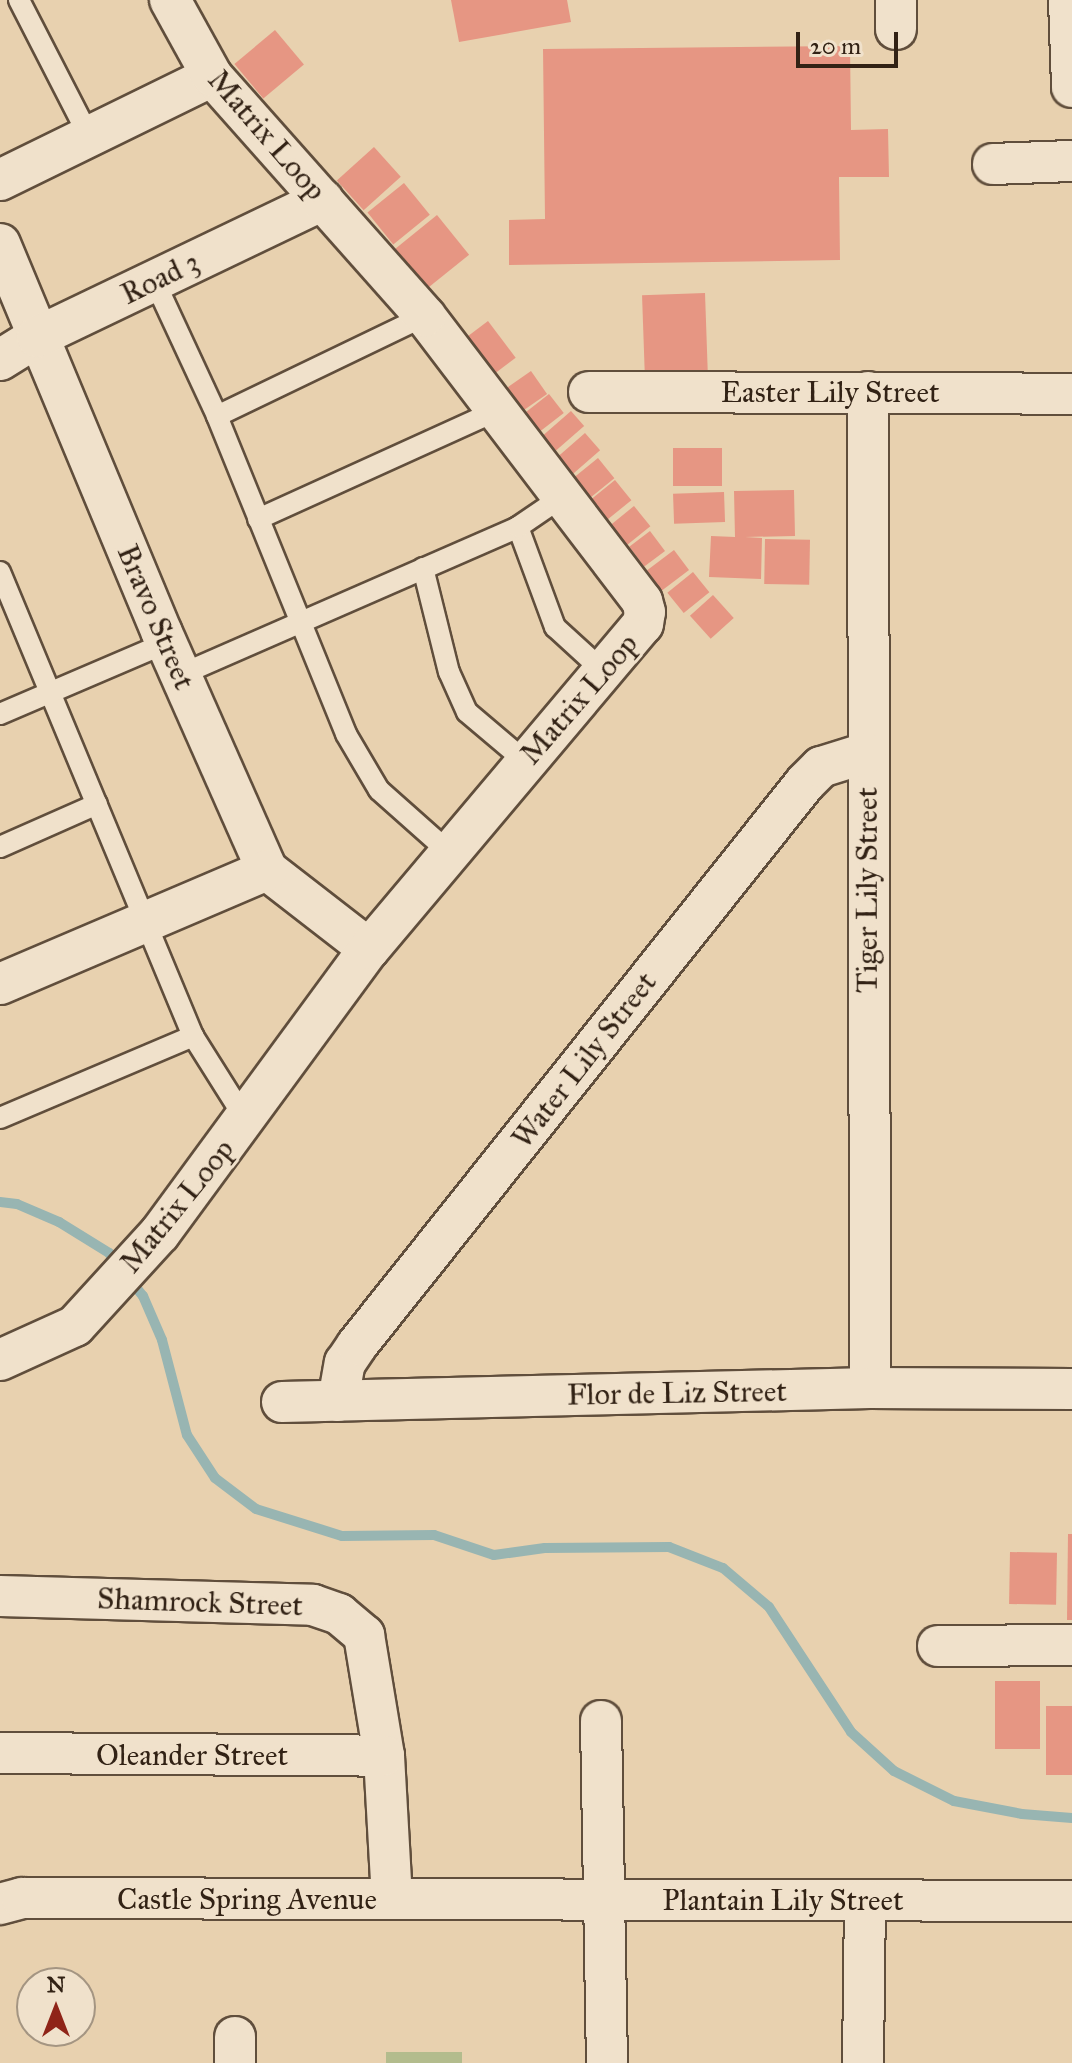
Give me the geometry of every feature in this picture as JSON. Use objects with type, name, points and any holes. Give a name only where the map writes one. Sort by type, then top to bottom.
[{"type":"street","name":"Matrix Loop","points":[[0,1360],[75,1326],[160,1233],[369,949],[643,624],[645,612],[642,601],[425,316],[212,76],[170,0]]},
{"type":"street","points":[[1069,0],[1072,87]]},
{"type":"street","points":[[0,180],[212,76]]},
{"type":"street","points":[[993,164],[1072,161]]},
{"type":"street","name":"Road 3","points":[[0,360],[37,337],[323,200]]},
{"type":"street","name":"Bravo Street","points":[[0,244],[173,659],[267,870],[369,949]]},
{"type":"street","name":"Easter Lily Street","points":[[589,392],[1072,394]]},
{"type":"street","name":"Tiger Lily Street","points":[[868,392],[866,753],[870,1388]]},
{"type":"street","name":"Water Lily Street","points":[[338,1401],[345,1363],[357,1345],[805,783],[821,767],[866,753]]},
{"type":"street","points":[[0,984],[146,919],[267,870]]},
{"type":"street","name":"Flor de Liz Street","points":[[282,1402],[870,1388],[1072,1389]]},
{"type":"street","name":"Shamrock Street","points":[[0,1596],[313,1605],[339,1614],[364,1635],[384,1756],[392,1899]]},
{"type":"street","points":[[938,1646],[1072,1645]]},
{"type":"street","points":[[601,1721],[607,2063]]},
{"type":"street","name":"Oleander Street","points":[[0,1753],[384,1756]]},
{"type":"street","name":"Castle Spring Avenue","points":[[0,1904],[22,1898],[495,1900]]},
{"type":"street","name":"Plantain Lily Street","points":[[495,1900],[1072,1901]]},
{"type":"street","points":[[863,2063],[865,1900]]},
{"type":"lane","points":[[19,0],[89,136]]},
{"type":"lane","points":[[154,280],[217,416],[346,734],[379,790],[451,854]]},
{"type":"lane","points":[[217,416],[425,316]]},
{"type":"lane","points":[[258,519],[496,411]]},
{"type":"lane","points":[[0,714],[50,692],[299,622],[518,527],[562,497]]},
{"type":"lane","points":[[518,527],[555,627],[602,670]]},
{"type":"lane","points":[[423,568],[449,672],[467,712],[525,761]]},
{"type":"lane","points":[[0,572],[4,594],[50,692],[193,1036],[246,1120]]},
{"type":"lane","points":[[0,847],[97,804]]},
{"type":"lane","points":[[0,1118],[193,1036]]},
{"type":"green space","points":[[386,2052],[462,2052],[462,2063],[386,2063]]},
{"type":"building","points":[[451,0],[567,0],[571,22],[459,42]]},
{"type":"building","points":[[275,30],[304,64],[263,99],[234,64]]},
{"type":"building","points":[[850,46],[851,130],[888,129],[889,177],[839,177],[840,260],[509,265],[509,220],[545,219],[543,49]]},
{"type":"building","points":[[374,147],[401,177],[364,210],[337,180]]},
{"type":"building","points":[[404,183],[430,215],[393,244],[367,213]]},
{"type":"building","points":[[437,215],[469,255],[427,289],[395,249]]},
{"type":"building","points":[[705,293],[708,375],[645,377],[642,295]]},
{"type":"building","points":[[488,321],[516,358],[489,378],[461,341]]},
{"type":"building","points":[[531,371],[547,394],[520,413],[504,390]]},
{"type":"building","points":[[549,394],[564,413],[537,434],[522,415]]},
{"type":"building","points":[[571,411],[584,426],[553,453],[540,438]]},
{"type":"building","points":[[585,433],[600,450],[571,475],[556,458]]},
{"type":"building","points":[[673,448],[722,448],[722,486],[673,486]]},
{"type":"building","points":[[598,458],[614,478],[589,499],[572,479]]},
{"type":"building","points":[[615,480],[631,500],[606,521],[589,501]]},
{"type":"building","points":[[794,490],[795,536],[745,537],[762,538],[761,579],[709,577],[711,536],[735,537],[734,491]]},
{"type":"building","points":[[724,492],[725,522],[674,524],[673,494]]},
{"type":"building","points":[[634,506],[650,526],[625,546],[609,526]]},
{"type":"building","points":[[650,531],[665,551],[644,567],[629,547]]},
{"type":"building","points":[[765,539],[810,540],[809,585],[764,584]]},
{"type":"building","points":[[674,550],[689,570],[662,590],[647,570]]},
{"type":"building","points":[[693,572],[709,592],[684,613],[667,593]]},
{"type":"building","points":[[713,595],[734,618],[711,639],[690,616]]},
{"type":"building","points":[[1068,1534],[1072,1534],[1072,1620],[1067,1620]]},
{"type":"building","points":[[1010,1552],[1057,1553],[1056,1605],[1009,1604]]},
{"type":"building","points":[[995,1681],[1040,1681],[1040,1749],[995,1749]]},
{"type":"building","points":[[1046,1706],[1072,1706],[1072,1775],[1046,1775]]},
{"type":"waterway","points":[[0,1202],[17,1204],[59,1222],[109,1253],[118,1264]]},
{"type":"waterway","points":[[130,1280],[143,1296],[162,1340],[187,1435],[215,1478],[256,1509],[342,1536],[434,1535],[494,1555],[545,1548],[669,1547],[723,1568],[769,1607],[851,1732],[894,1771],[954,1801],[1022,1814],[1072,1818]]}]
